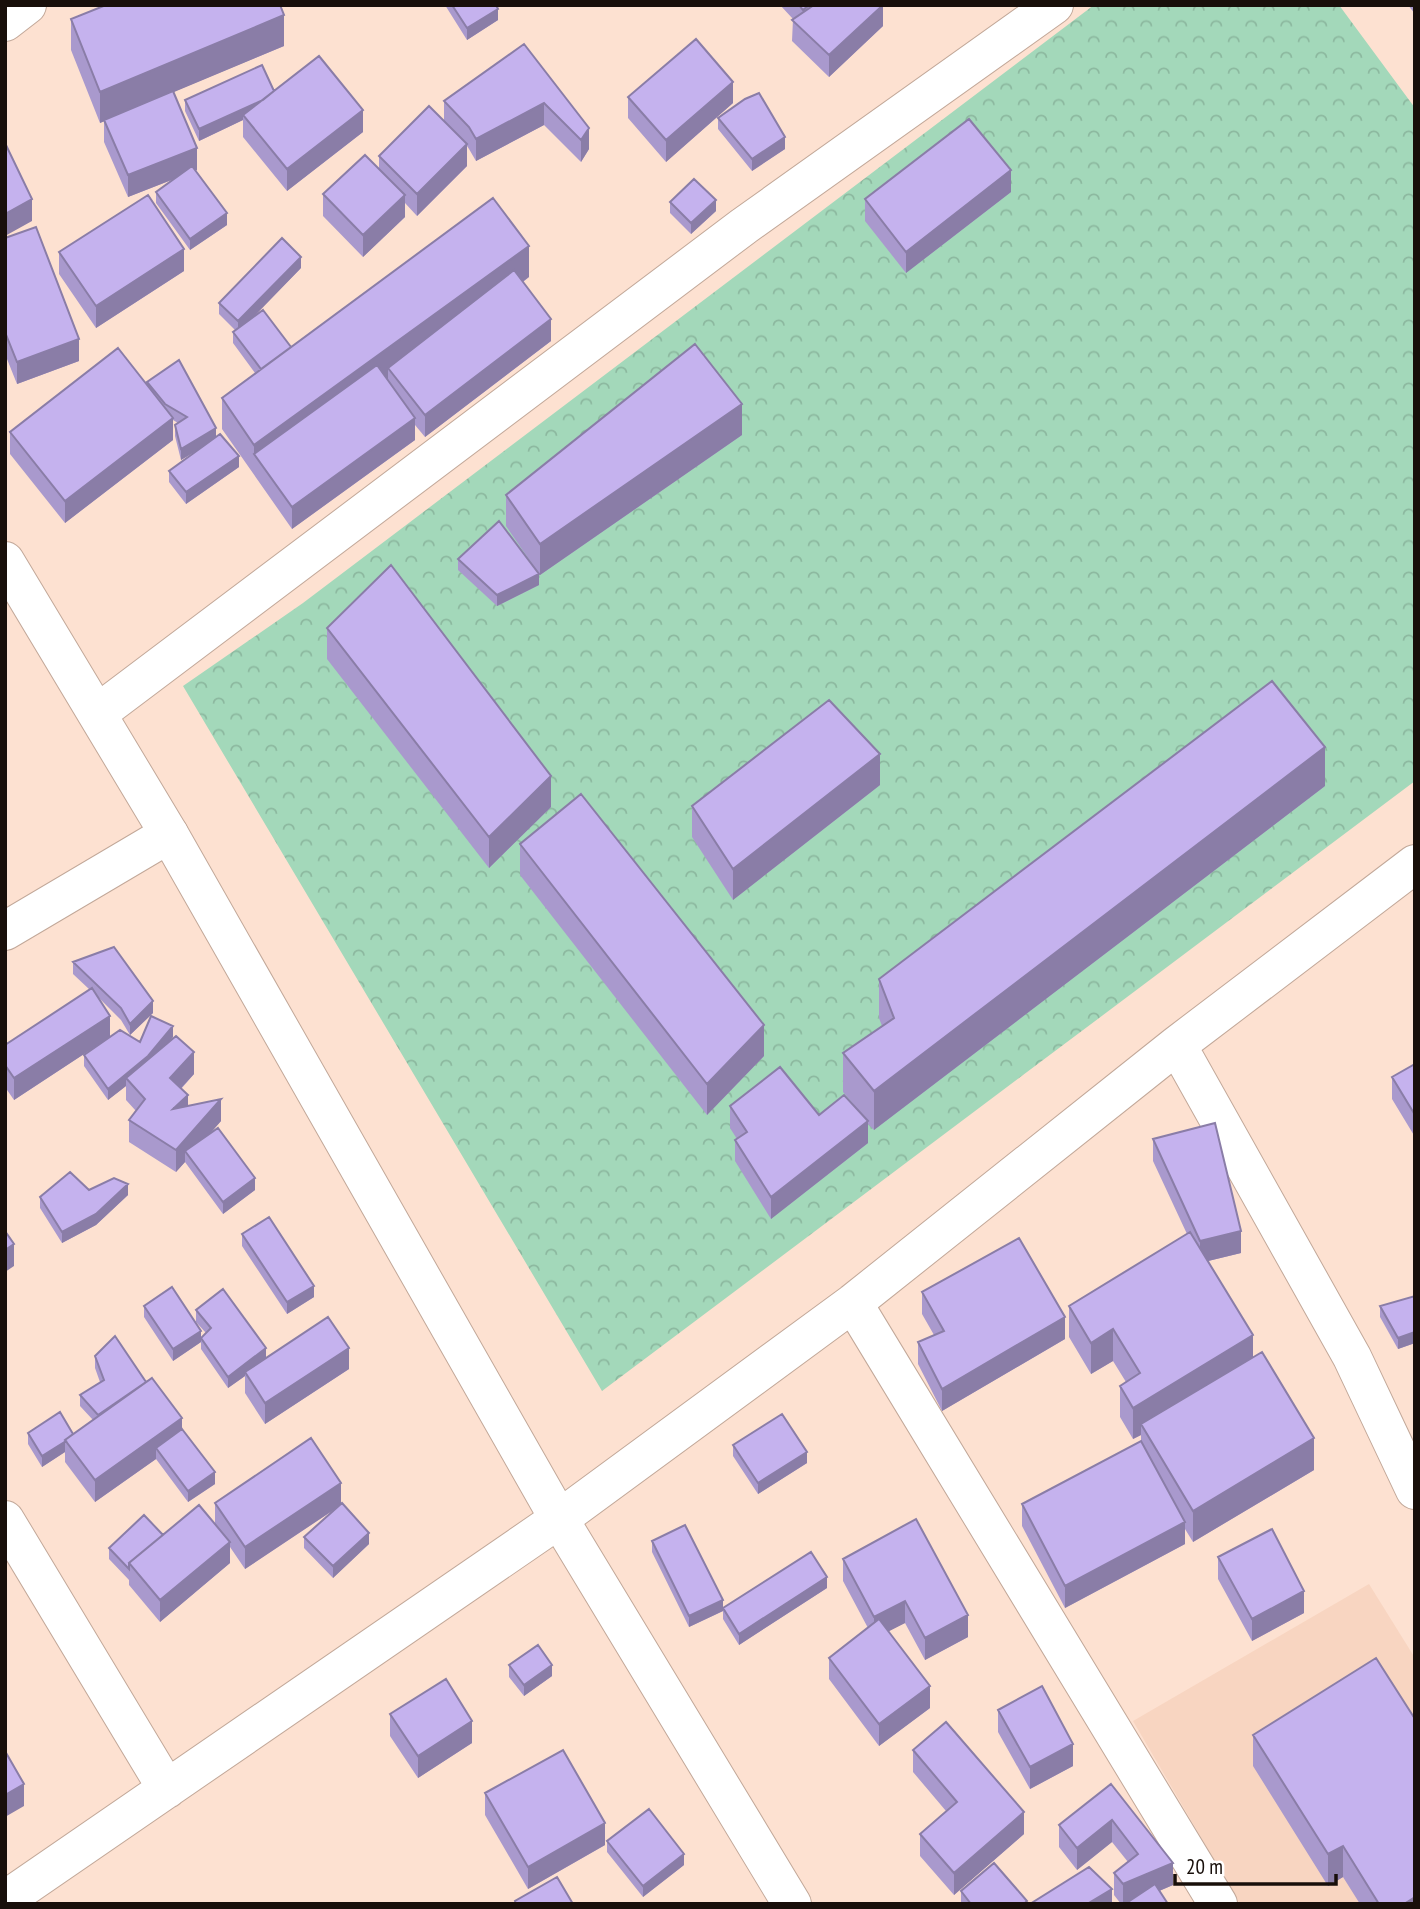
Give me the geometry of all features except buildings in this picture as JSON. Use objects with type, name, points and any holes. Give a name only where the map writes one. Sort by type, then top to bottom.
[{"type":"street","points":[[5,22],[27,5]]},
{"type":"street","points":[[98,713],[744,226],[1054,5]]},
{"type":"street","points":[[5,561],[169,834],[559,1519],[792,1904]]},
{"type":"street","points":[[5,931],[169,834]]},
{"type":"street","points":[[5,1900],[559,1519],[853,1303],[1177,1045],[1415,864]]},
{"type":"street","points":[[1177,1045],[1352,1357],[1415,1490]]},
{"type":"street","points":[[853,1303],[1218,1904]]},
{"type":"street","points":[[5,1520],[167,1789]]},
{"type":"shaded area","points":[[1369,1584],[1415,1658],[1415,1904],[1240,1904],[1133,1721]]},
{"type":"green space","points":[[1094,5],[1339,5],[1415,108],[1415,781],[602,1391],[183,686],[303,603]]}]
